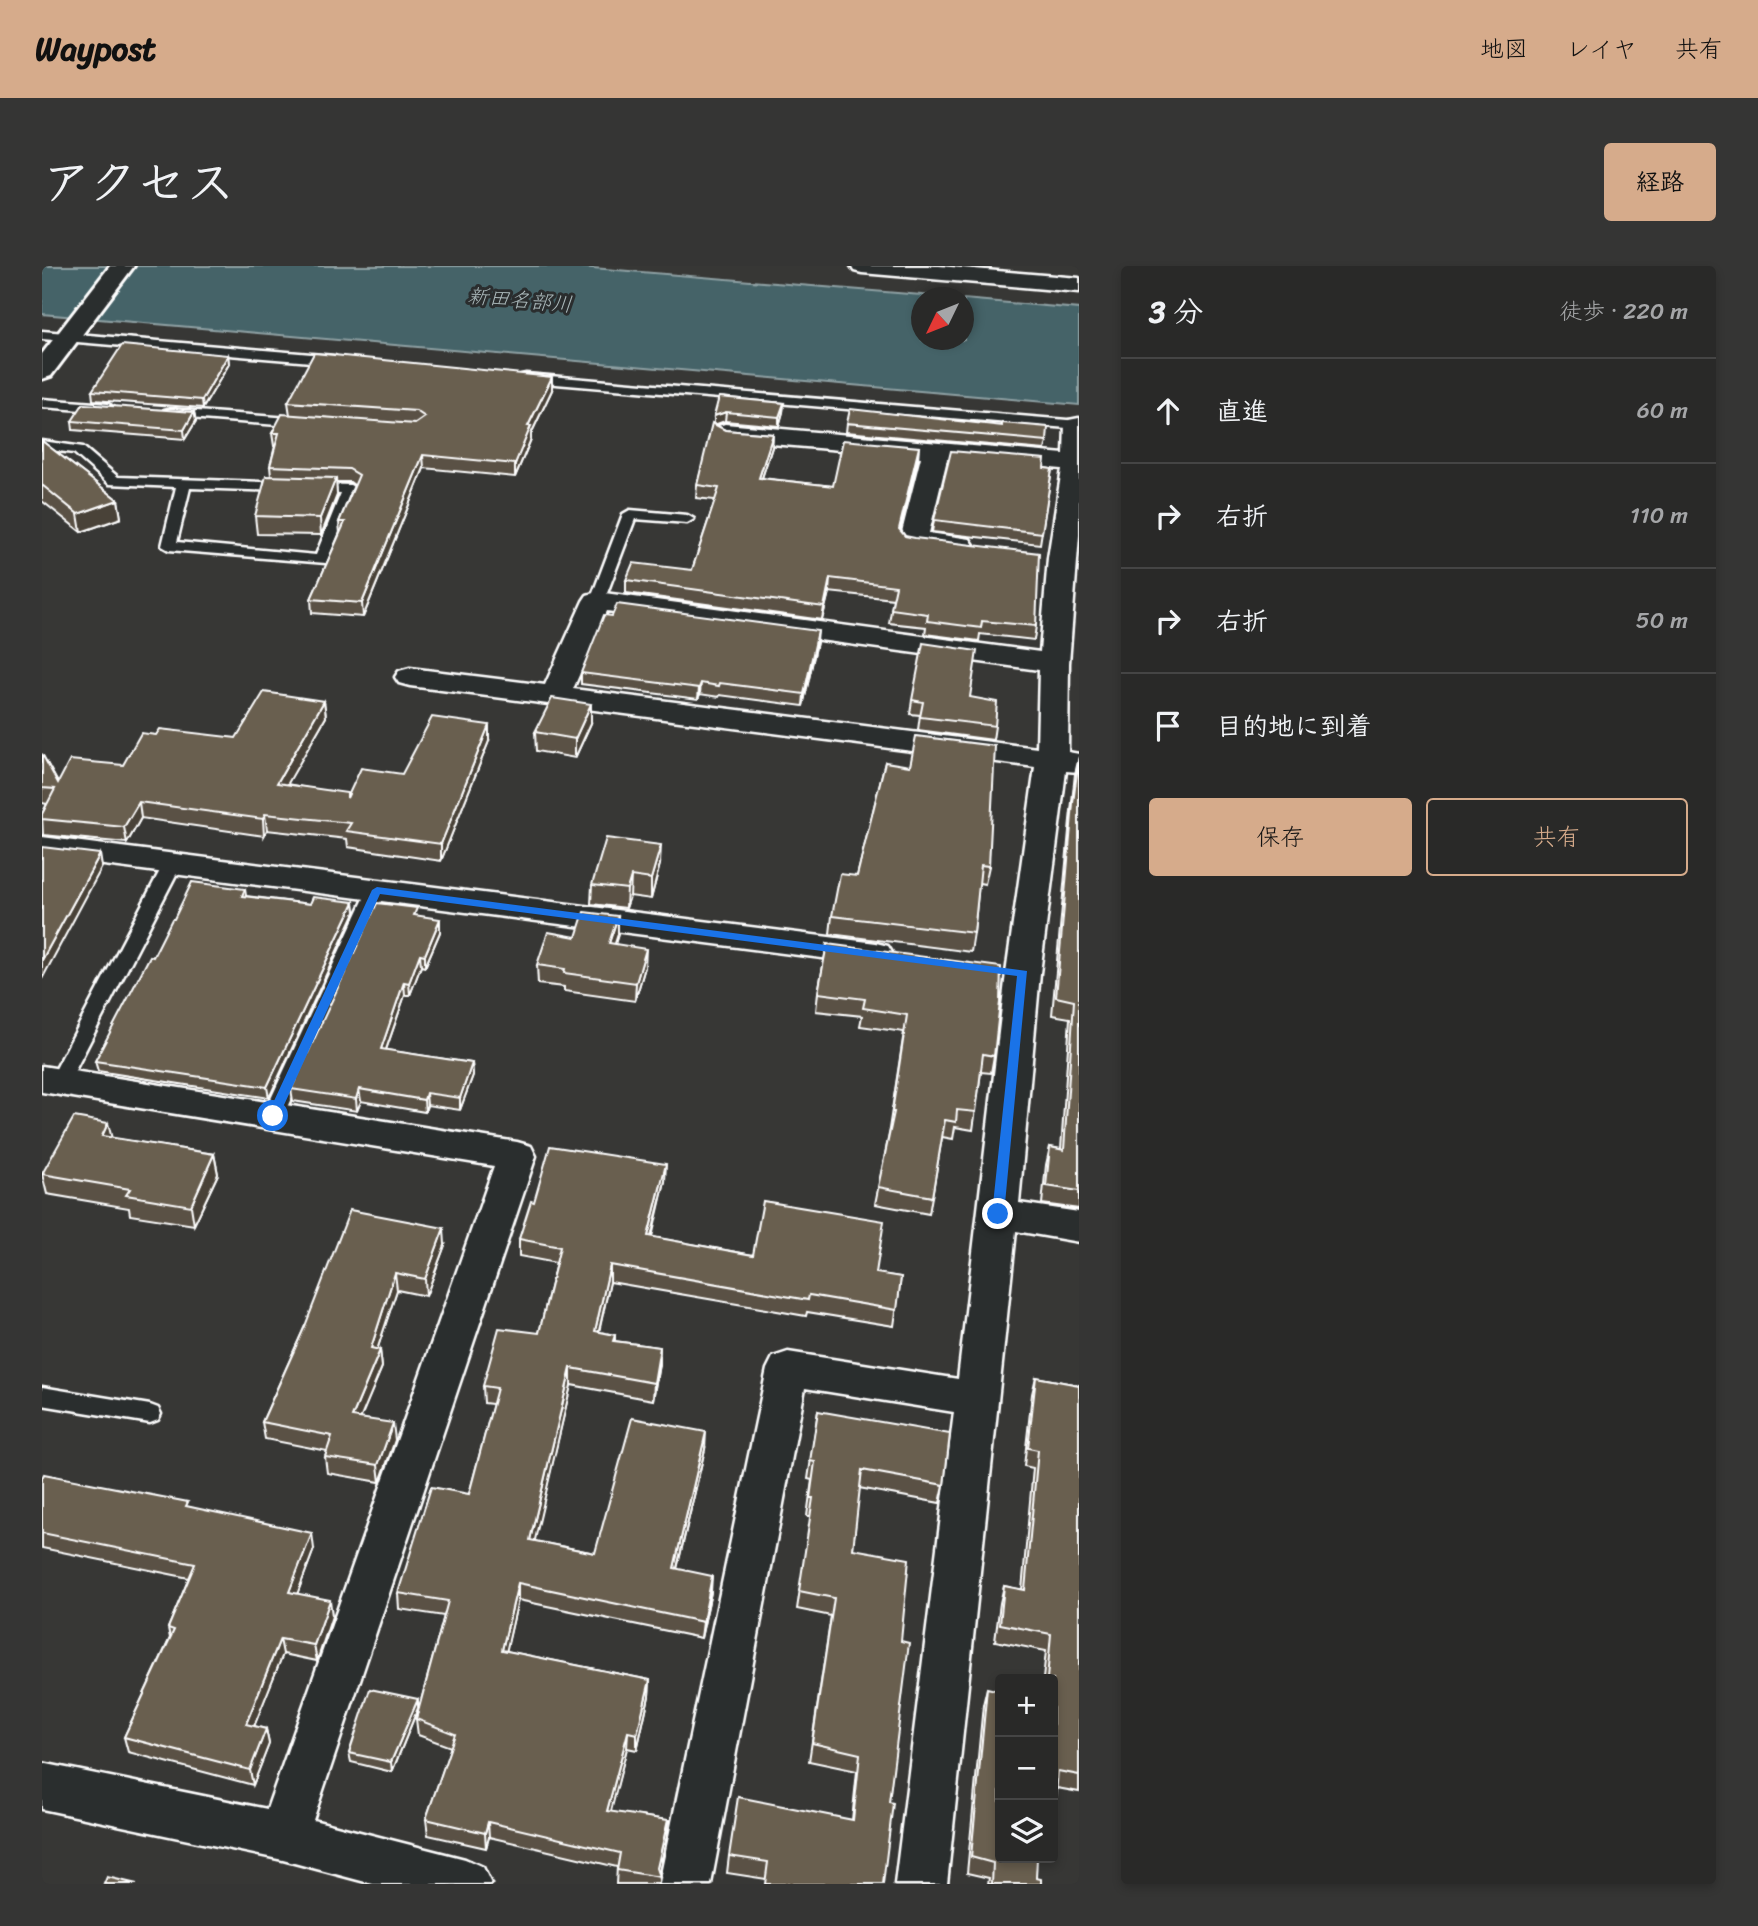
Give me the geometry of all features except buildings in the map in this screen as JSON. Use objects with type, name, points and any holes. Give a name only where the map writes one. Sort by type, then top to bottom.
[{"type":"highway","points":[[42,371],[61,333],[122,266]]},
{"type":"street","points":[[862,266],[1079,285]]},
{"type":"street","points":[[921,1884],[998,1214],[1009,972],[1065,761],[1054,663],[1049,556],[1077,463],[1078,425]]},
{"type":"street","points":[[725,432],[1077,463]]},
{"type":"street","points":[[936,450],[914,540],[981,548]]},
{"type":"street","points":[[555,697],[597,601],[1054,663]]},
{"type":"street","points":[[410,677],[1065,761]]},
{"type":"street","points":[[42,847],[913,959]]},
{"type":"street","points":[[50,1081],[517,1156],[283,1836]]},
{"type":"street","points":[[998,1214],[1079,1227]]},
{"type":"street","points":[[685,1884],[788,1369],[976,1399]]},
{"type":"street","points":[[42,1786],[283,1836],[465,1884]]},
{"type":"lane","points":[[61,333],[346,361]]},
{"type":"lane","points":[[518,377],[1078,425]]},
{"type":"lane","points":[[42,403],[125,410]]},
{"type":"lane","points":[[153,412],[319,424]]},
{"type":"lane","points":[[42,445],[78,450],[114,481],[184,483],[350,489],[321,560],[169,546],[184,483]]},
{"type":"lane","points":[[597,601],[631,514],[687,519]]},
{"type":"lane","points":[[50,1081],[173,863]]},
{"type":"lane","points":[[273,1116],[377,890]]},
{"type":"lane","points":[[42,1396],[150,1414]]},
{"type":"water","name":"新田名部川","points":[[42,266],[568,266],[911,294],[911,350],[974,350],[974,300],[1079,309],[1079,405],[42,314]]},
{"type":"route","points":[[273,1116],[377,890],[1023,973],[998,1214]]}]
